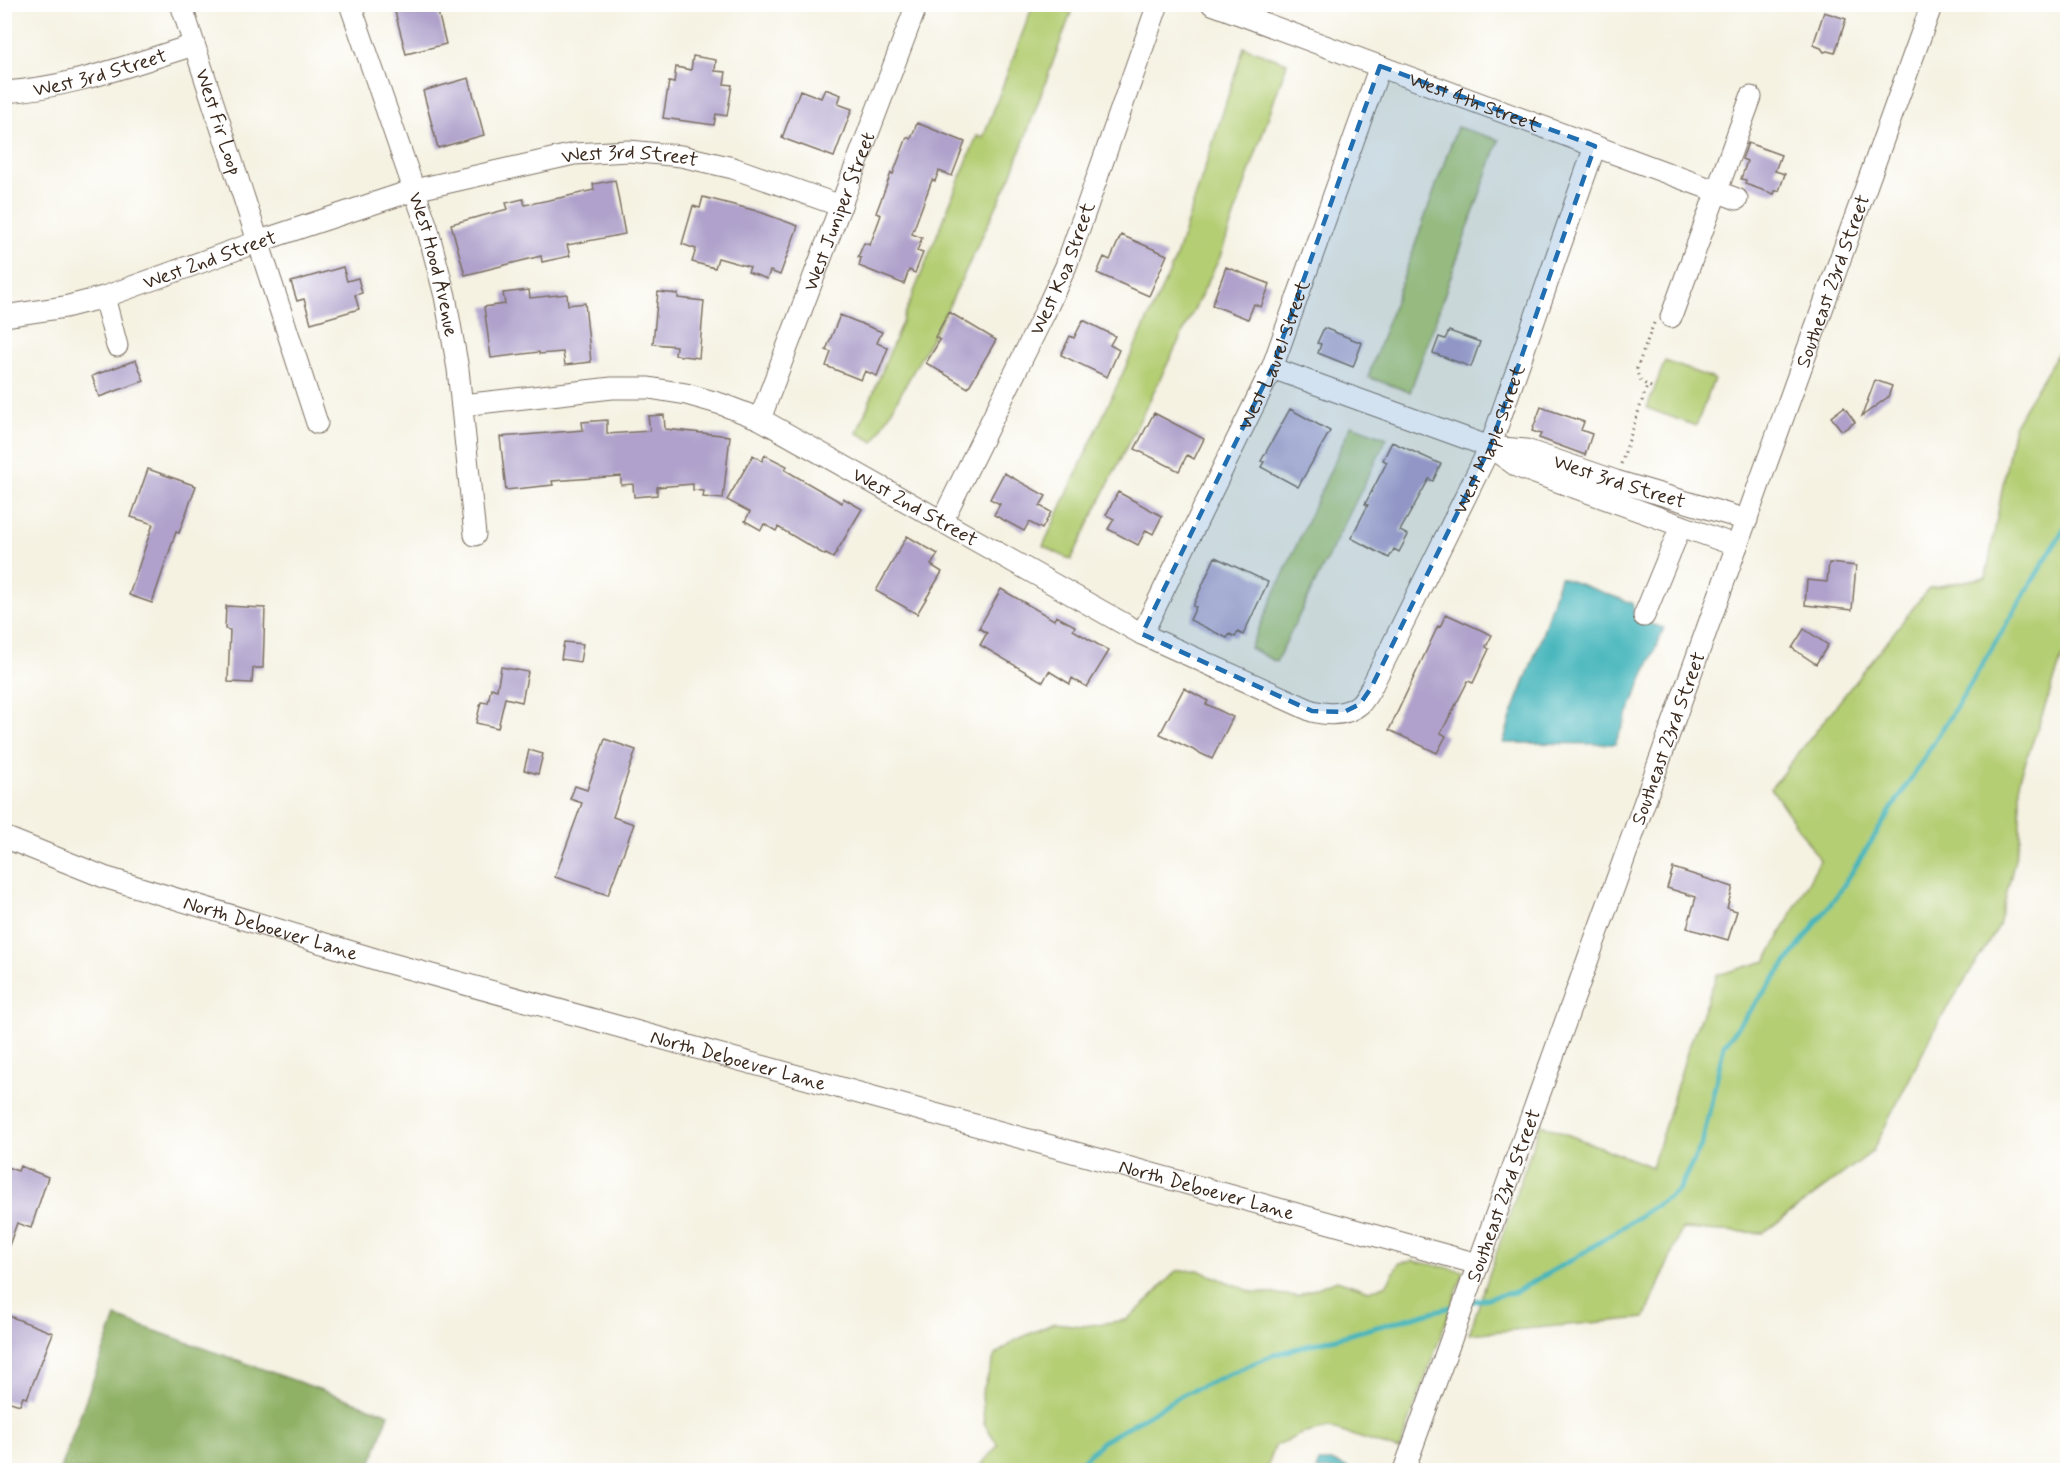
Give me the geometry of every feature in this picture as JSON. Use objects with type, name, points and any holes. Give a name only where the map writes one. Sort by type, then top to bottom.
[{"type":"street","name":"West Fir Loop","points":[[181,4],[317,423]]},
{"type":"street","name":"West Hood Avenue","points":[[350,4],[427,227],[445,296],[462,405],[475,535]]},
{"type":"street","name":"West Juniper Street","points":[[760,419],[917,4]]},
{"type":"street","name":"West Koa Street","points":[[942,521],[1056,289],[1158,4]]},
{"type":"street","name":"West 4th Street","points":[[1212,4],[1737,199]]},
{"type":"street","name":"Southeast 23rd Street","points":[[1404,1470],[1932,4]]},
{"type":"street","name":"West 3rd Street","points":[[4,92],[30,91],[76,81],[194,45]]},
{"type":"street","name":"West Laurel Street","points":[[1143,634],[1272,368],[1380,66]]},
{"type":"street","points":[[1671,317],[1751,98]]},
{"type":"street","name":"West Maple Street","points":[[1344,712],[1360,704],[1371,688],[1490,447],[1596,146]]},
{"type":"street","name":"West 3rd Street","points":[[414,190],[574,154],[629,151],[681,156],[733,168],[841,206]]},
{"type":"street","name":"West 2nd Street","points":[[4,316],[65,308],[104,297],[257,242],[414,190]]},
{"type":"street","points":[[104,297],[117,346]]},
{"type":"street","name":"West 3rd Street","points":[[1272,368],[1490,447],[1526,450],[1616,481],[1747,520]]},
{"type":"street","name":"West 2nd Street","points":[[462,405],[612,388],[649,388],[686,393],[722,404],[760,419],[1143,634],[1312,711],[1327,714],[1344,712]]},
{"type":"street","name":"West 3rd Street","points":[[1490,447],[1518,467],[1737,546]]},
{"type":"street","points":[[1644,616],[1681,526]]},
{"type":"street","name":"North Deboever Lane","points":[[4,837],[104,877],[385,962],[1478,1264]]},
{"type":"path","points":[[1616,481],[1647,386]]},
{"type":"highlighted area","points":[[1380,66],[1595,146],[1490,447],[1371,688],[1360,704],[1344,712],[1312,711],[1142,634],[1272,368]]},
{"type":"green space","points":[[1033,5],[1074,5],[1011,176],[946,312],[874,442],[857,433],[977,136],[983,138]]},
{"type":"green space","points":[[1244,47],[1287,63],[1220,257],[1071,560],[1043,546],[1175,260]]},
{"type":"green space","points":[[1457,127],[1499,140],[1410,392],[1368,377]]},
{"type":"green space","points":[[2067,338],[2067,644],[2020,778],[2020,838],[1999,926],[1938,1023],[1872,1152],[1763,1233],[1682,1229],[1645,1318],[1469,1334],[1540,1124],[1652,1167],[1688,1049],[1717,975],[1766,961],[1820,860],[1771,788],[1929,588],[1986,577],[2014,425]]},
{"type":"green space","points":[[1665,361],[1714,379],[1696,426],[1647,408]]},
{"type":"green space","points":[[1351,425],[1387,438],[1276,662],[1250,648]]},
{"type":"green space","points":[[1414,1261],[1464,1271],[1399,1450],[1329,1428],[1301,1434],[1275,1446],[1266,1470],[977,1470],[998,1445],[984,1423],[982,1393],[995,1355],[1016,1340],[1054,1323],[1083,1326],[1126,1320],[1147,1302],[1176,1271],[1198,1270],[1252,1292],[1297,1296],[1337,1280],[1369,1291],[1387,1284],[1399,1263]]},
{"type":"green space","points":[[116,1317],[389,1414],[369,1470],[60,1470]]},
{"type":"water","points":[[1560,577],[1632,603],[1636,620],[1664,628],[1615,744],[1503,743],[1539,644]]},
{"type":"water","points":[[1319,1462],[1333,1462],[1349,1468],[1348,1470],[1316,1470]]},
{"type":"building","points":[[393,4],[436,4],[446,44],[406,54]]},
{"type":"building","points":[[1824,12],[1846,19],[1835,53],[1824,52],[1813,45]]},
{"type":"building","points":[[693,56],[716,60],[715,71],[726,72],[724,84],[732,85],[727,116],[716,114],[714,125],[663,118],[669,82],[674,83],[676,67],[691,70]]},
{"type":"building","points":[[469,78],[484,135],[438,148],[423,91]]},
{"type":"building","points":[[825,89],[841,95],[838,104],[852,109],[834,157],[782,138],[800,90],[821,98]]},
{"type":"building","points":[[917,123],[965,142],[952,176],[939,171],[935,181],[932,180],[912,234],[922,238],[917,251],[923,253],[915,273],[909,270],[904,284],[859,266],[861,258],[858,257],[864,243],[870,245],[881,215],[876,213],[891,173],[893,174],[907,137],[911,139]]},
{"type":"building","points":[[1748,143],[1781,155],[1775,171],[1785,174],[1779,191],[1775,191],[1774,194],[1745,184],[1746,180],[1741,179],[1747,161],[1742,159]]},
{"type":"building","points":[[615,180],[625,234],[567,245],[570,256],[542,262],[541,256],[465,275],[451,224],[508,209],[506,203],[523,199],[525,205],[564,197],[594,190],[593,184]]},
{"type":"building","points":[[703,197],[757,211],[798,226],[780,275],[770,271],[767,279],[748,272],[750,267],[718,258],[715,268],[692,262],[696,249],[682,244],[693,206],[700,208]]},
{"type":"building","points":[[1121,235],[1167,255],[1149,296],[1097,273],[1104,257],[1110,260]]},
{"type":"building","points":[[343,267],[347,281],[358,278],[362,293],[355,295],[359,309],[311,323],[304,299],[297,301],[291,282]]},
{"type":"building","points":[[1226,267],[1270,284],[1261,307],[1254,304],[1248,319],[1212,305]]},
{"type":"building","points":[[529,290],[530,298],[567,294],[568,305],[585,303],[591,362],[565,365],[563,352],[539,354],[539,352],[491,358],[484,307],[505,304],[503,293]]},
{"type":"building","points":[[658,292],[678,294],[678,298],[704,301],[699,358],[675,355],[676,346],[653,344]]},
{"type":"building","points":[[949,312],[996,340],[968,388],[926,363],[940,340],[935,337]]},
{"type":"building","points":[[840,315],[882,332],[877,343],[888,348],[877,376],[865,371],[861,380],[826,366],[831,352],[826,350]]},
{"type":"building","points":[[1083,320],[1115,336],[1110,345],[1119,350],[1107,377],[1061,355],[1070,336],[1074,338]]},
{"type":"building","points":[[1324,328],[1362,343],[1353,367],[1318,353],[1321,344],[1317,343]]},
{"type":"building","points":[[1449,331],[1480,342],[1471,367],[1433,353],[1439,337],[1445,339]]},
{"type":"building","points":[[136,360],[144,381],[99,397],[92,376]]},
{"type":"building","points":[[1875,380],[1892,386],[1888,397],[1862,416]]},
{"type":"building","points":[[1541,407],[1584,422],[1581,430],[1592,434],[1585,455],[1539,438],[1541,434],[1532,431]]},
{"type":"building","points":[[1844,407],[1855,422],[1842,431],[1831,417]]},
{"type":"building","points":[[1290,409],[1330,431],[1298,487],[1261,467],[1264,462],[1261,461]]},
{"type":"building","points":[[1154,413],[1204,439],[1194,459],[1187,455],[1179,471],[1135,449]]},
{"type":"building","points":[[664,415],[665,429],[730,436],[723,499],[703,497],[704,491],[693,490],[693,484],[657,487],[657,495],[634,497],[633,484],[621,485],[621,476],[552,481],[553,485],[506,490],[500,437],[583,430],[582,422],[607,420],[607,434],[650,431],[648,416]]},
{"type":"building","points":[[1392,442],[1441,464],[1433,481],[1429,479],[1400,531],[1408,535],[1399,552],[1394,549],[1389,558],[1351,538],[1368,505],[1365,504],[1387,462],[1383,460]]},
{"type":"building","points":[[753,455],[762,461],[765,455],[787,466],[785,470],[842,503],[843,498],[862,509],[833,558],[778,527],[776,531],[764,524],[761,530],[745,521],[750,512],[727,500]]},
{"type":"building","points":[[148,469],[196,486],[179,533],[176,532],[152,603],[129,595],[153,524],[131,517]]},
{"type":"building","points":[[1004,473],[1046,496],[1040,506],[1051,512],[1042,529],[1029,522],[1024,531],[994,515],[1000,504],[990,499]]},
{"type":"building","points":[[1118,492],[1162,516],[1153,534],[1146,530],[1138,545],[1108,529],[1114,519],[1106,515]]},
{"type":"building","points":[[907,536],[938,554],[931,565],[942,572],[917,614],[876,591]]},
{"type":"building","points":[[1215,557],[1268,582],[1243,635],[1238,632],[1235,637],[1230,634],[1227,638],[1190,620],[1196,607],[1193,606]]},
{"type":"building","points":[[1829,563],[1856,566],[1852,610],[1805,605],[1807,580],[1827,582]]},
{"type":"building","points":[[1001,589],[1054,620],[1056,616],[1075,626],[1073,630],[1109,651],[1087,687],[1072,678],[1070,684],[1049,671],[1043,682],[980,645],[987,633],[979,628]]},
{"type":"building","points":[[226,606],[265,608],[263,668],[253,668],[252,683],[228,682],[230,630],[225,629]]},
{"type":"building","points":[[1446,614],[1492,635],[1486,647],[1489,649],[1473,683],[1468,681],[1441,733],[1446,736],[1437,753],[1389,730],[1438,626],[1440,627]]},
{"type":"building","points":[[1804,629],[1828,645],[1816,664],[1792,648]]},
{"type":"building","points":[[564,642],[583,644],[580,662],[561,659]]},
{"type":"building","points":[[501,667],[528,672],[522,702],[505,698],[498,728],[476,723],[481,702],[488,703],[491,688],[497,690]]},
{"type":"building","points":[[1184,688],[1208,701],[1206,704],[1233,717],[1212,759],[1160,734]]},
{"type":"building","points":[[605,739],[636,750],[613,817],[634,824],[608,895],[555,877],[582,803],[570,799],[575,786],[587,790]]},
{"type":"building","points":[[529,750],[543,754],[538,774],[524,770]]},
{"type":"building","points":[[1673,868],[1733,887],[1727,908],[1737,911],[1728,940],[1687,928],[1696,897],[1667,888]]},
{"type":"building","points":[[4,1166],[18,1171],[20,1166],[48,1177],[31,1228],[17,1223],[6,1254],[4,1253]]},
{"type":"building","points":[[4,1314],[53,1333],[27,1398],[23,1397],[20,1405],[4,1400]]},
{"type":"waterway","points":[[1470,1302],[1515,1292],[1575,1258],[1678,1191],[1702,1144],[1724,1045],[1838,894],[1965,693],[2068,522]]},
{"type":"waterway","points":[[1073,1470],[1102,1442],[1184,1394],[1273,1355],[1458,1305]]}]
